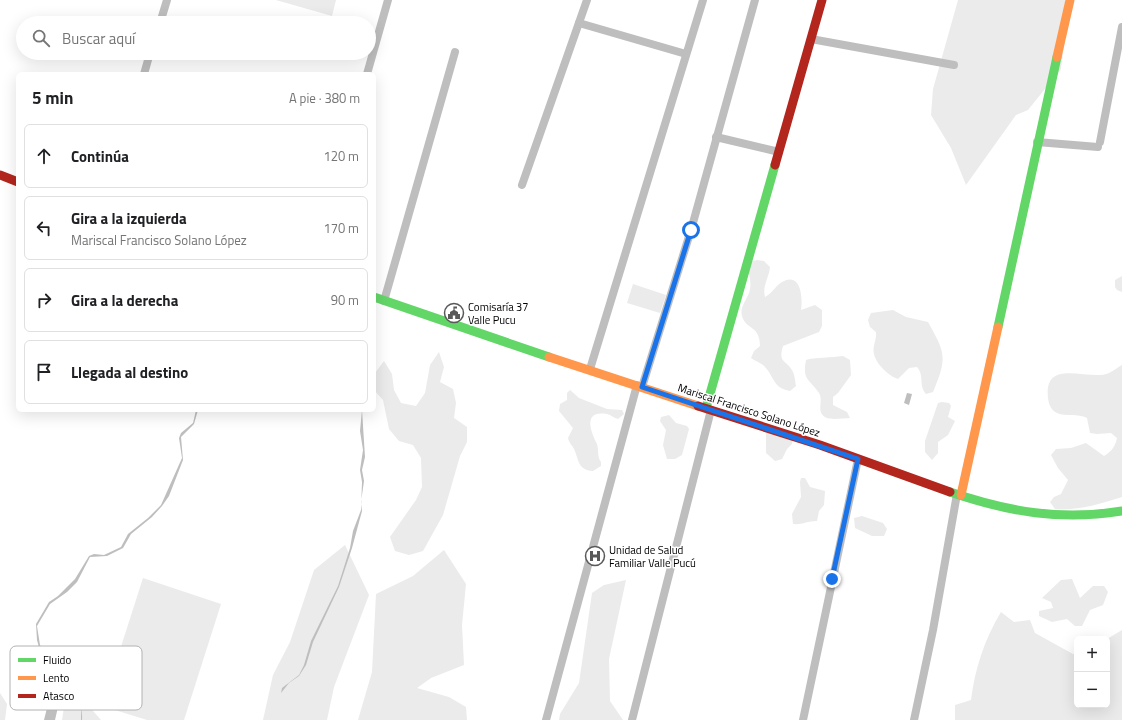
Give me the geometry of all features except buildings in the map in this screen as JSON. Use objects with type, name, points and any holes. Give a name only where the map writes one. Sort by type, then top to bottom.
[{"type":"street","points":[[162,16],[167,0]]},
{"type":"street","points":[[376,42],[388,0]]},
{"type":"street","points":[[522,185],[587,0]]},
{"type":"street","points":[[590,369],[703,0]]},
{"type":"street","points":[[546,720],[639,386],[691,230],[716,137],[756,0]]},
{"type":"street","points":[[632,720],[708,409],[822,0]]},
{"type":"street","points":[[914,720],[959,495],[1002,316],[1037,142],[1070,0]]},
{"type":"street","points":[[579,23],[686,54]]},
{"type":"street","points":[[1037,142],[1099,145],[1122,27]]},
{"type":"street","points":[[811,39],[954,65]]},
{"type":"street","points":[[384,301],[456,52]]},
{"type":"street","points":[[145,72],[148,60]]},
{"type":"street","points":[[368,72],[371,60]]},
{"type":"street","points":[[716,137],[779,152]]},
{"type":"street","points":[[0,175],[16,181]]},
{"type":"street","name":"Mariscal Francisco Solano López","points":[[376,298],[858,459],[959,495],[1002,508],[1040,516],[1089,516],[1122,511]]},
{"type":"street","points":[[803,720],[858,459]]},
{"type":"shaded area","points":[[276,0],[336,0],[332,16]]},
{"type":"shaded area","points":[[958,0],[1065,0],[1068,14],[1061,69],[1028,110],[1016,115],[966,185],[951,148],[931,115],[933,89]]},
{"type":"shaded area","points":[[757,260],[764,261],[770,267],[764,289],[765,297],[782,282],[793,280],[797,283],[801,293],[801,310],[815,305],[822,310],[822,326],[819,332],[783,346],[781,355],[794,374],[796,386],[790,391],[780,388],[764,366],[751,358],[754,351],[760,346],[758,334],[746,324],[741,312],[750,289],[749,265],[750,262]]},
{"type":"shaded area","points":[[1122,276],[1122,292],[1117,290],[1115,287],[1115,280]]},
{"type":"shaded area","points":[[633,284],[666,295],[660,313],[627,303]]},
{"type":"shaded area","points":[[893,310],[906,317],[928,322],[938,341],[941,349],[942,363],[941,371],[933,392],[926,394],[922,387],[921,374],[917,367],[909,368],[898,379],[883,369],[875,358],[874,349],[876,332],[870,327],[868,320],[871,313]]},
{"type":"shaded area","points":[[439,352],[444,367],[440,382],[453,389],[456,403],[454,418],[467,427],[467,442],[460,456],[443,515],[423,551],[409,555],[395,551],[390,537],[416,500],[422,487],[421,458],[413,445],[399,441],[389,429],[383,400],[376,392],[376,372],[384,361],[392,374],[394,390],[401,403],[416,406],[425,393],[430,365]]},
{"type":"shaded area","points":[[843,356],[850,360],[851,375],[838,393],[833,397],[833,405],[847,412],[850,418],[829,419],[821,413],[821,400],[819,393],[806,376],[806,360]]},
{"type":"shaded area","points":[[1122,365],[1122,497],[1081,508],[1055,509],[1050,502],[1054,497],[1061,494],[1068,480],[1058,468],[1051,455],[1056,449],[1071,448],[1086,443],[1104,456],[1113,448],[1117,438],[1111,433],[1090,433],[1087,418],[1064,415],[1053,410],[1048,398],[1048,387],[1051,379],[1064,373],[1103,375],[1112,372]]},
{"type":"shaded area","points":[[570,390],[579,398],[607,409],[622,410],[624,414],[618,419],[607,414],[599,414],[594,415],[591,419],[591,428],[597,444],[601,462],[601,466],[593,471],[584,469],[579,463],[568,438],[573,428],[559,411],[560,404],[567,400],[567,393]]},
{"type":"shaded area","points":[[907,393],[912,394],[909,405],[904,403]]},
{"type":"shaded area","points":[[938,403],[949,403],[951,406],[948,417],[955,421],[948,435],[938,442],[938,453],[932,460],[925,452],[925,441]]},
{"type":"shaded area","points":[[196,412],[197,412],[194,424],[181,437],[183,460],[169,496],[152,517],[131,534],[123,548],[107,556],[90,557],[77,582],[67,592],[50,604],[37,626],[41,646],[39,646],[36,624],[49,602],[58,596],[75,579],[89,556],[94,554],[104,555],[121,547],[128,534],[161,505],[182,458],[179,438],[181,433],[193,423]]},
{"type":"shaded area","points":[[362,412],[365,457],[362,470],[364,481],[361,499],[362,482],[360,470],[363,450],[360,431]]},
{"type":"shaded area","points":[[669,415],[676,423],[687,426],[689,429],[682,455],[675,459],[667,459],[663,445],[666,430],[660,421],[661,417]]},
{"type":"shaded area","points":[[768,431],[792,440],[792,444],[787,449],[782,459],[775,461],[766,453],[766,434]]},
{"type":"shaded area","points":[[801,478],[805,478],[810,487],[825,491],[824,505],[819,511],[817,521],[793,524],[792,514],[801,497]]},
{"type":"shaded area","points":[[361,504],[362,511],[339,587],[313,642],[306,665],[299,676],[289,683],[281,693],[282,688],[299,675],[304,665],[311,641],[338,586],[350,548],[353,531],[361,510]]},
{"type":"shaded area","points":[[862,516],[883,523],[887,529],[884,536],[872,536],[855,528],[854,518]]},
{"type":"shaded area","points":[[345,545],[369,595],[334,687],[327,720],[263,720],[273,675],[290,642],[314,570]]},
{"type":"shaded area","points":[[444,550],[466,584],[462,625],[464,665],[431,678],[417,688],[449,697],[466,707],[467,720],[358,720],[372,672],[376,594],[413,576]]},
{"type":"shaded area","points":[[143,578],[221,604],[184,720],[147,720],[115,710],[142,710],[142,646],[121,646]]},
{"type":"shaded area","points":[[1072,579],[1080,598],[1093,586],[1104,586],[1108,592],[1103,605],[1090,610],[1082,626],[1075,626],[1067,619],[1052,622],[1039,616],[1039,611],[1053,608],[1051,602],[1042,598],[1061,580]]},
{"type":"shaded area","points":[[626,580],[609,659],[610,701],[623,720],[559,720],[560,714],[579,683],[592,593],[604,585]]},
{"type":"shaded area","points":[[1001,612],[1014,622],[1030,620],[1035,633],[1074,654],[1074,708],[1110,708],[1110,637],[1122,630],[1122,720],[955,720],[955,705],[971,700],[981,655]]},
{"type":"shaded area","points":[[0,693],[7,704],[5,720],[0,720]]},
{"type":"shaded area","points":[[46,710],[57,710],[55,720],[44,720]]},
{"type":"shaded area","points":[[64,710],[92,710],[101,720],[62,720]]},
{"type":"traffic: fast","points":[[998,327],[1057,57]]},
{"type":"traffic: fast","points":[[706,408],[775,165]]},
{"type":"traffic: fast","points":[[376,298],[549,357]]},
{"type":"traffic: fast","points":[[950,492],[993,505],[1035,513],[1078,515],[1122,511]]},
{"type":"traffic: slow","points":[[1057,57],[1070,0]]},
{"type":"traffic: slow","points":[[961,495],[998,327]]},
{"type":"traffic: slow","points":[[549,357],[698,406]]},
{"type":"traffic: jam","points":[[775,165],[822,0]]},
{"type":"traffic: jam","points":[[0,175],[16,181]]},
{"type":"traffic: jam","points":[[698,406],[820,445],[950,492]]},
{"type":"place","name":"Comisaría 37 Valle Pucu","points":[[454,313]]},
{"type":"place","name":"Unidad de Salud Familiar Valle Pucú","points":[[595,556]]},
{"type":"route","points":[[691,230],[642,387],[806,440],[858,459],[832,579]]}]
